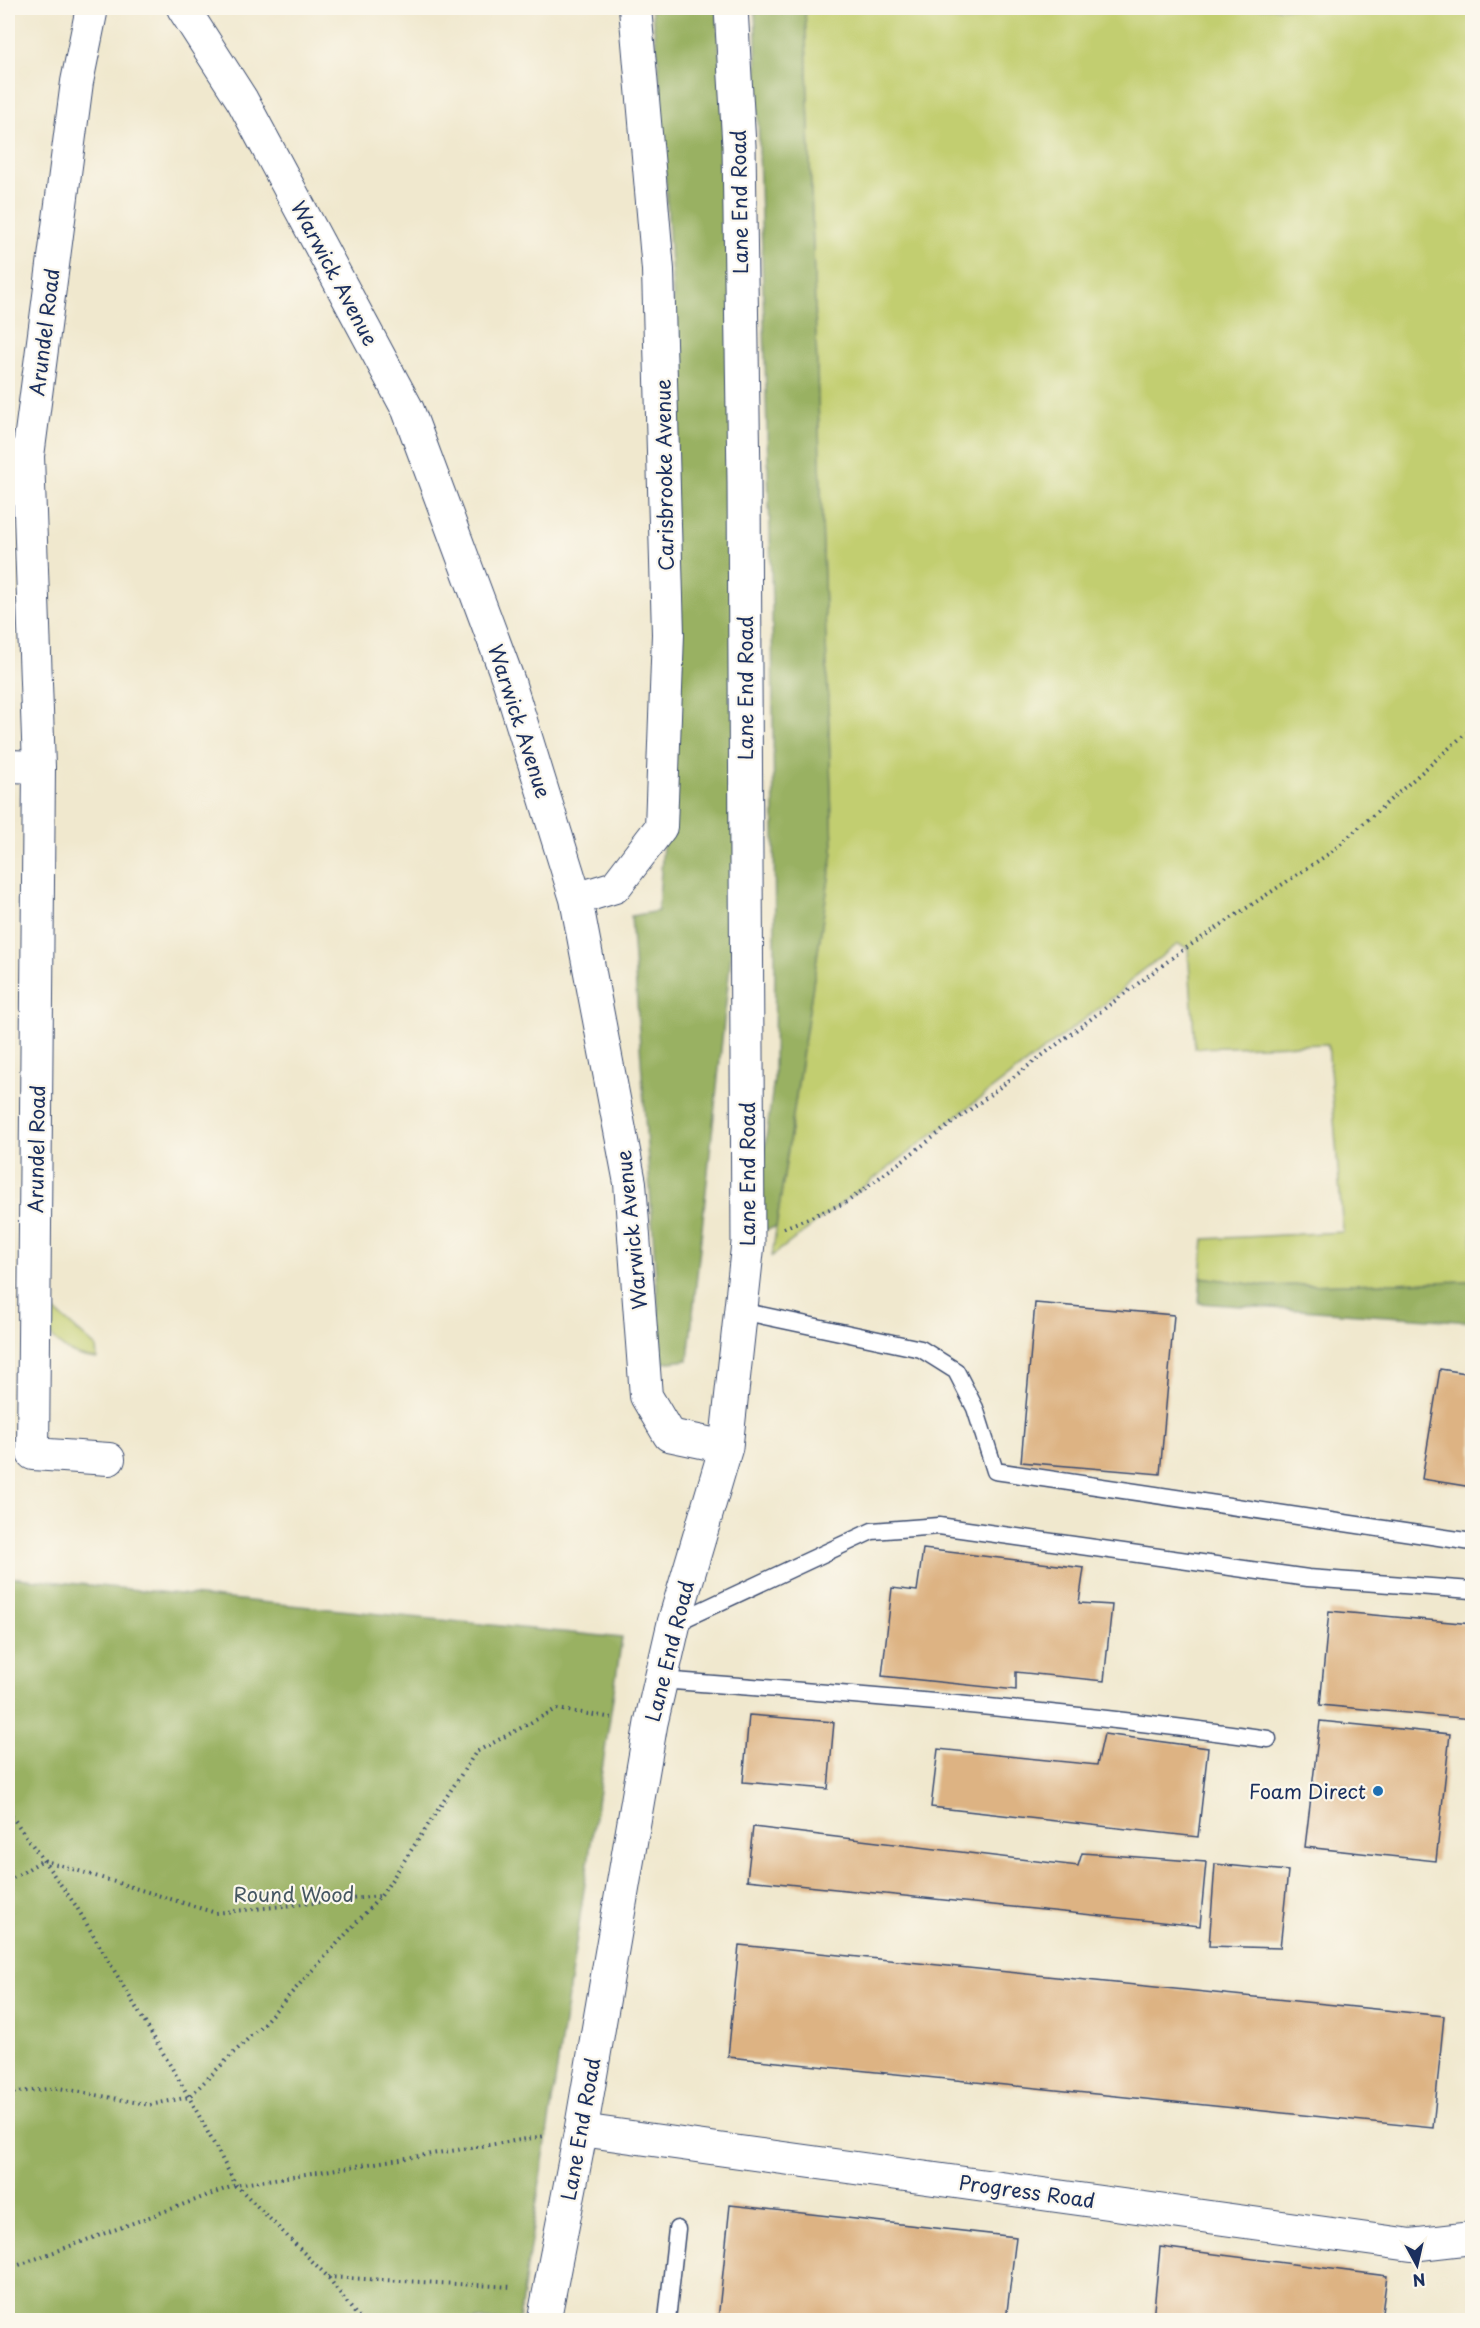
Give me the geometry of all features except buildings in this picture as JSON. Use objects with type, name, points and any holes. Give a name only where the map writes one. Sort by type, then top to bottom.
[{"type":"street","name":"Arundel Road","points":[[92,8],[76,82],[27,456],[39,767],[33,1454],[109,1459]]},
{"type":"street","name":"Warwick Avenue","points":[[183,8],[242,100],[408,410],[509,682],[576,899],[630,1183],[646,1396],[669,1435],[726,1447]]},
{"type":"street","name":"Carisbrooke Avenue","points":[[576,899],[615,887],[661,827],[668,634],[658,270],[635,8]]},
{"type":"street","name":"Lane End Road","points":[[544,2320],[581,2130],[615,1920],[660,1680],[674,1623],[726,1447],[748,1243],[744,469],[739,146],[730,8]]},
{"type":"street","points":[[8,766],[39,767]]},
{"type":"street","name":"Progress Road","points":[[581,2130],[1411,2245],[1473,2238]]},
{"type":"lane","points":[[741,1311],[921,1349],[956,1371],[975,1408],[995,1471],[1473,1542]]},
{"type":"lane","points":[[674,1623],[872,1531],[939,1526],[1308,1578],[1473,1590]]},
{"type":"lane","points":[[660,1680],[1052,1712],[1268,1739]]},
{"type":"lane","points":[[667,2320],[677,2229]]},
{"type":"path","points":[[748,1243],[847,1202],[1180,952],[1330,853],[1473,728]]},
{"type":"path","points":[[8,2093],[59,2088],[150,2105],[189,2097],[262,2025],[381,1896],[476,1752],[556,1708],[602,1716]]},
{"type":"path","points":[[8,1811],[76,1906],[189,2097],[236,2185],[328,2277],[360,2320]]},
{"type":"path","points":[[8,1881],[43,1860],[216,1913],[381,1896]]},
{"type":"path","points":[[8,2269],[236,2185],[581,2130]]},
{"type":"path","points":[[328,2277],[550,2289]]},
{"type":"green space","points":[[651,8],[717,8],[736,354],[737,899],[688,1360],[662,1363],[631,916],[658,911],[672,725],[674,313],[658,58]]},
{"type":"green space","points":[[755,8],[805,8],[833,852],[776,1227],[753,1234],[774,1079],[775,945],[772,605]]},
{"type":"green space","points":[[805,8],[1472,8],[1472,1281],[1264,1286],[1201,1277],[1204,1239],[1343,1232],[1328,1044],[1195,1048],[1188,948],[1178,944],[1133,978],[1119,993],[772,1256],[833,852]]},
{"type":"green space","points":[[1201,1277],[1264,1286],[1472,1281],[1472,1322],[1199,1303]]},
{"type":"green space","points":[[40,1298],[96,1347],[97,1359],[73,1353],[56,1341],[45,1323]]},
{"type":"green space","name":"Round Wood","points":[[8,1577],[622,1638],[519,2320],[8,2320]]},
{"type":"place","name":"Foam Direct","points":[[1378,1791]]}]
